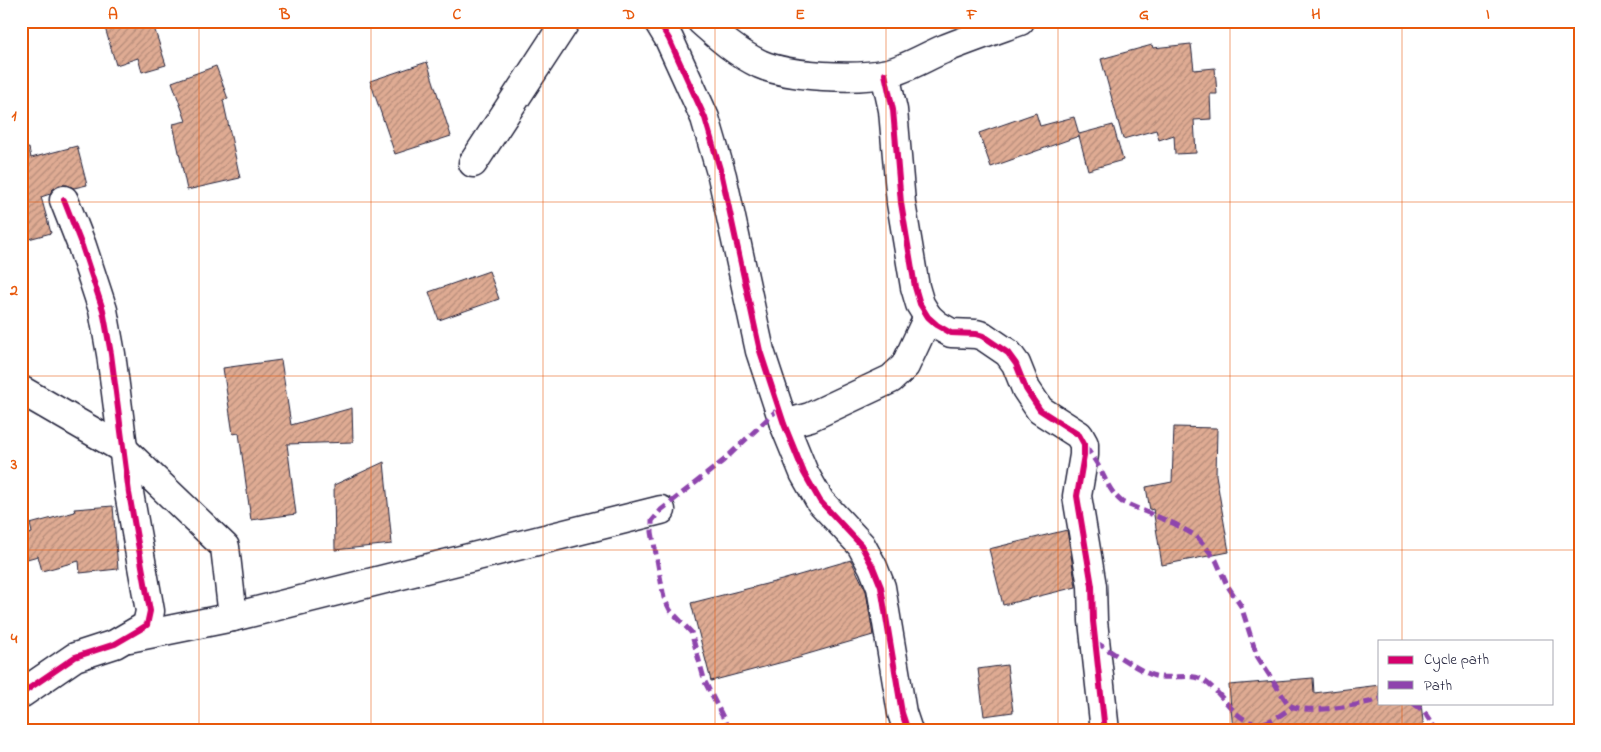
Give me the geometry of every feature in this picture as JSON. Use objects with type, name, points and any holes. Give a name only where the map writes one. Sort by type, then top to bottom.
[{"type":"street","points":[[473,163],[566,21]]},
{"type":"street","points":[[658,21],[669,39],[705,118],[722,176],[760,351],[784,424],[804,473],[820,501],[861,546],[873,567],[881,587],[902,712],[908,731]]},
{"type":"street","points":[[702,21],[727,44],[748,58],[777,70],[822,76],[855,77],[886,74],[945,48],[1020,21]]},
{"type":"street","points":[[886,74],[893,110],[901,203],[920,304],[937,325],[951,333],[983,336],[1008,353],[1016,364],[1026,389],[1040,410],[1079,435],[1083,441],[1084,455],[1077,496],[1091,576],[1092,621],[1105,731]]},
{"type":"street","points":[[64,200],[82,246],[103,310],[111,354],[135,535],[150,611],[147,625],[128,638]]},
{"type":"street","points":[[784,424],[810,417],[891,379],[905,366],[928,316]]},
{"type":"street","points":[[21,390],[123,449],[225,547],[233,617]]},
{"type":"street","points":[[21,694],[75,657],[128,638],[233,617],[661,510]]},
{"type":"building","points":[[103,21],[152,21],[166,65],[142,72],[138,58],[116,65]]},
{"type":"building","points":[[1191,44],[1194,70],[1215,68],[1217,94],[1210,94],[1211,119],[1194,120],[1196,153],[1175,154],[1174,135],[1159,140],[1156,130],[1123,139],[1101,59],[1152,45],[1153,48]]},
{"type":"building","points":[[427,62],[451,136],[395,154],[370,81]]},
{"type":"building","points":[[216,66],[228,99],[223,100],[240,178],[187,190],[173,124],[186,121],[172,82]]},
{"type":"building","points":[[1036,113],[1040,126],[1074,117],[1079,134],[1113,125],[1123,160],[1088,170],[1079,136],[991,167],[979,133]]},
{"type":"building","points":[[77,146],[87,185],[74,188],[67,185],[59,185],[50,194],[41,197],[51,233],[21,241],[21,149],[29,148],[31,158]]},
{"type":"building","points":[[489,271],[499,299],[439,320],[429,292]]},
{"type":"building","points":[[281,360],[291,425],[352,408],[353,442],[287,444],[296,514],[251,520],[239,433],[233,434],[223,368]]},
{"type":"building","points":[[1174,427],[1217,428],[1216,475],[1229,552],[1162,565],[1153,509],[1150,510],[1146,487],[1172,482]]},
{"type":"building","points":[[384,462],[392,544],[335,550],[334,485]]},
{"type":"building","points":[[113,506],[118,569],[80,573],[79,561],[42,571],[38,556],[27,559],[21,536],[32,533],[30,524],[75,512],[74,509]]},
{"type":"building","points":[[1067,530],[1076,587],[1003,605],[989,549]]},
{"type":"building","points":[[851,560],[866,591],[873,635],[802,657],[711,681],[691,603]]},
{"type":"building","points":[[1007,665],[1013,712],[984,716],[978,669]]},
{"type":"building","points":[[1313,678],[1314,693],[1378,685],[1378,704],[1421,704],[1424,731],[1233,731],[1229,685]]},
{"type":"marked path","points":[[703,21],[706,25]]},
{"type":"marked path","points":[[730,731],[705,682],[691,632],[670,610],[664,598],[652,532],[652,521],[661,510],[723,461],[778,409]]},
{"type":"marked path","points":[[1085,446],[1111,490],[1122,502],[1175,524],[1196,536],[1205,546],[1216,560],[1227,585],[1241,606],[1257,656],[1288,704],[1306,709],[1319,709],[1360,704],[1378,700]]},
{"type":"marked path","points":[[1095,642],[1155,676],[1196,677],[1201,679],[1240,716],[1254,723],[1269,721],[1292,707]]},
{"type":"marked path","points":[[1414,704],[1425,712],[1438,731]]},
{"type":"cycle path","points":[[658,21],[669,39],[705,118],[722,176],[760,351],[784,424],[804,473],[820,501],[861,545],[881,587],[902,713],[908,731]]},
{"type":"cycle path","points":[[885,74],[893,110],[901,203],[915,287],[920,304],[928,317],[951,333],[983,336],[1008,353],[1016,364],[1026,389],[1040,410],[1079,435],[1084,444],[1077,496],[1092,586],[1093,621],[1105,731]]},
{"type":"cycle path","points":[[21,694],[75,657],[115,644],[147,625],[150,611],[129,493],[111,354],[103,310],[82,246],[64,200]]}]
